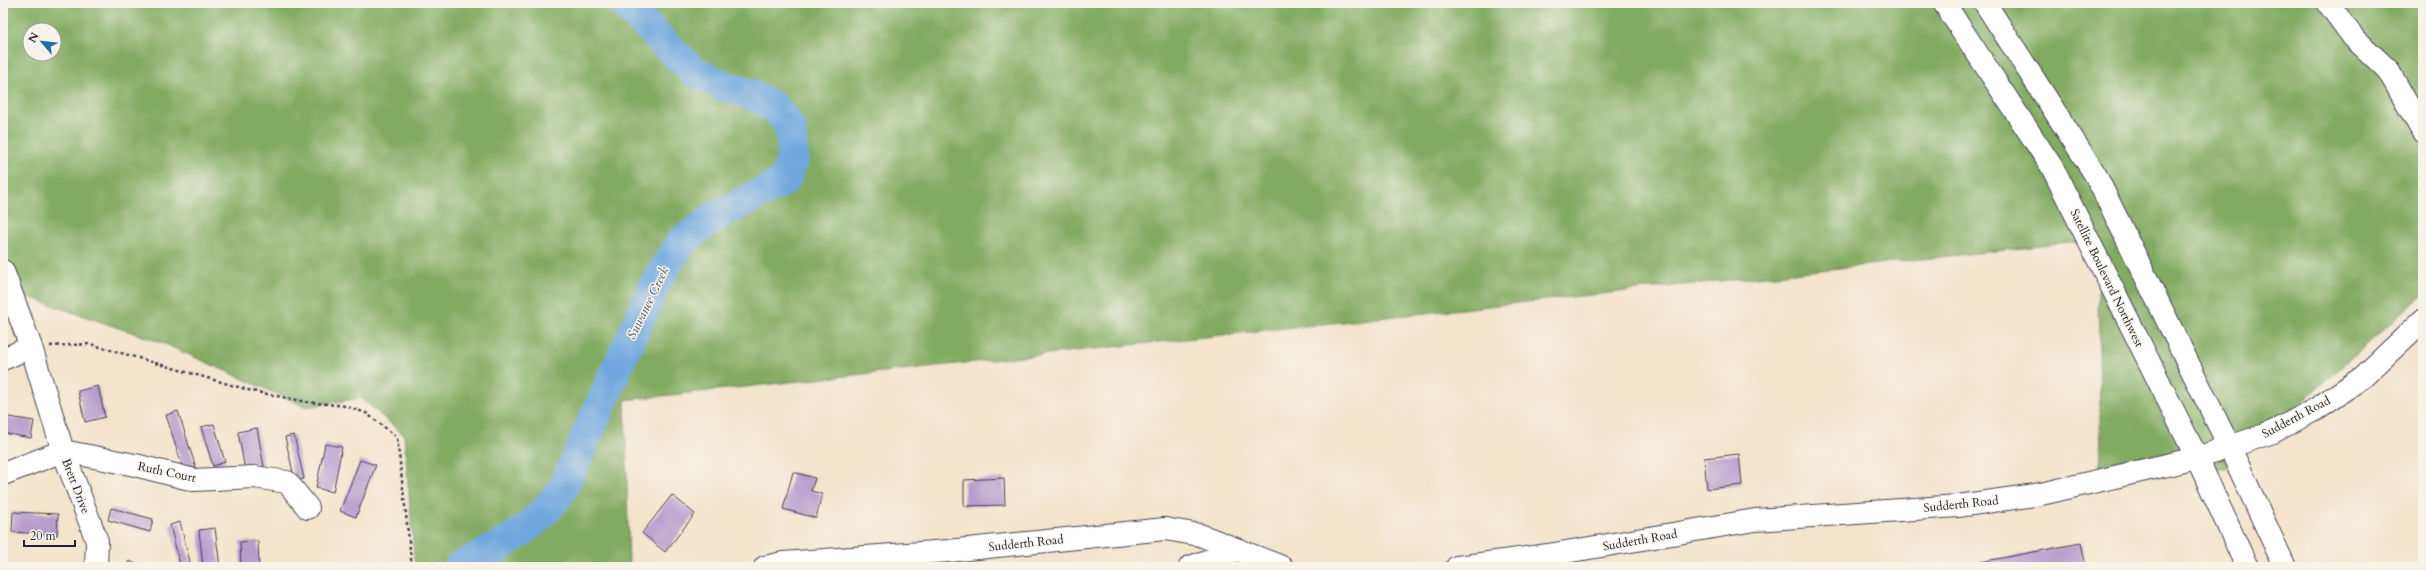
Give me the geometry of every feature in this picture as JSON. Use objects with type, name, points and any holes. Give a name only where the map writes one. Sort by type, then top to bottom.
[{"type":"street","name":"Satellite Boulevard Northwest","points":[[1944,3],[2052,167],[2197,458],[2247,567]]},
{"type":"street","points":[[1985,3],[2095,174],[2230,448],[2285,567]]},
{"type":"street","points":[[2328,3],[2353,37],[2388,70],[2423,132]]},
{"type":"street","name":"Brett Drive","points":[[3,271],[8,298],[31,347],[63,451],[97,541],[96,567]]},
{"type":"street","name":"Sudderth Road","points":[[1457,567],[1548,555],[1755,520],[1950,506],[2041,494],[2197,458],[2230,448],[2273,432],[2316,409],[2363,377],[2423,320]]},
{"type":"street","points":[[3,359],[31,347]]},
{"type":"street","points":[[3,474],[63,451]]},
{"type":"street","name":"Ruth Court","points":[[63,451],[135,465],[194,480],[254,476],[287,482],[308,508]]},
{"type":"street","name":"Sudderth Road","points":[[765,567],[783,563],[948,551],[1165,529],[1200,534],[1282,567]]},
{"type":"street","points":[[1190,567],[1237,550]]},
{"type":"path","points":[[31,347],[90,344],[252,391],[307,402],[346,406],[366,413],[397,437],[412,567]]},
{"type":"green space","points":[[3,3],[2423,3],[2423,295],[2227,468],[2101,469],[2097,240],[625,400],[629,567],[415,567],[404,435],[361,398],[306,407],[163,343],[25,296],[3,263]]},
{"type":"building","points":[[98,386],[105,417],[85,422],[78,391]]},
{"type":"building","points":[[178,411],[196,468],[184,472],[166,415]]},
{"type":"building","points":[[3,416],[34,421],[31,438],[3,433]]},
{"type":"building","points":[[214,424],[225,462],[213,466],[201,427]]},
{"type":"building","points":[[257,428],[264,467],[245,470],[238,432]]},
{"type":"building","points":[[294,435],[304,479],[295,481],[285,437]]},
{"type":"building","points":[[325,444],[342,447],[333,492],[316,488]]},
{"type":"building","points":[[1739,454],[1742,485],[1707,489],[1704,458]]},
{"type":"building","points":[[360,460],[376,465],[356,517],[340,511]]},
{"type":"building","points":[[793,472],[815,478],[811,491],[822,494],[816,518],[783,509]]},
{"type":"building","points":[[1004,478],[1005,505],[964,506],[964,480]]},
{"type":"building","points":[[672,495],[695,514],[665,552],[642,533]]},
{"type":"building","points":[[111,508],[153,519],[150,532],[108,520]]},
{"type":"building","points":[[13,512],[58,514],[57,535],[12,532]]},
{"type":"building","points":[[180,522],[190,562],[180,565],[170,525]]},
{"type":"building","points":[[215,528],[220,567],[203,567],[199,530]]},
{"type":"building","points":[[258,541],[259,567],[241,567],[240,542]]},
{"type":"building","points":[[2081,543],[2086,567],[1960,567],[1960,566]]},
{"type":"building","points":[[129,561],[142,567],[126,567]]},
{"type":"waterway","name":"Suwanee Creek","points":[[459,567],[516,536],[539,517],[562,490],[656,282],[681,242],[716,216],[784,181],[793,157],[790,127],[775,108],[753,95],[722,85],[693,71],[623,3]]}]
